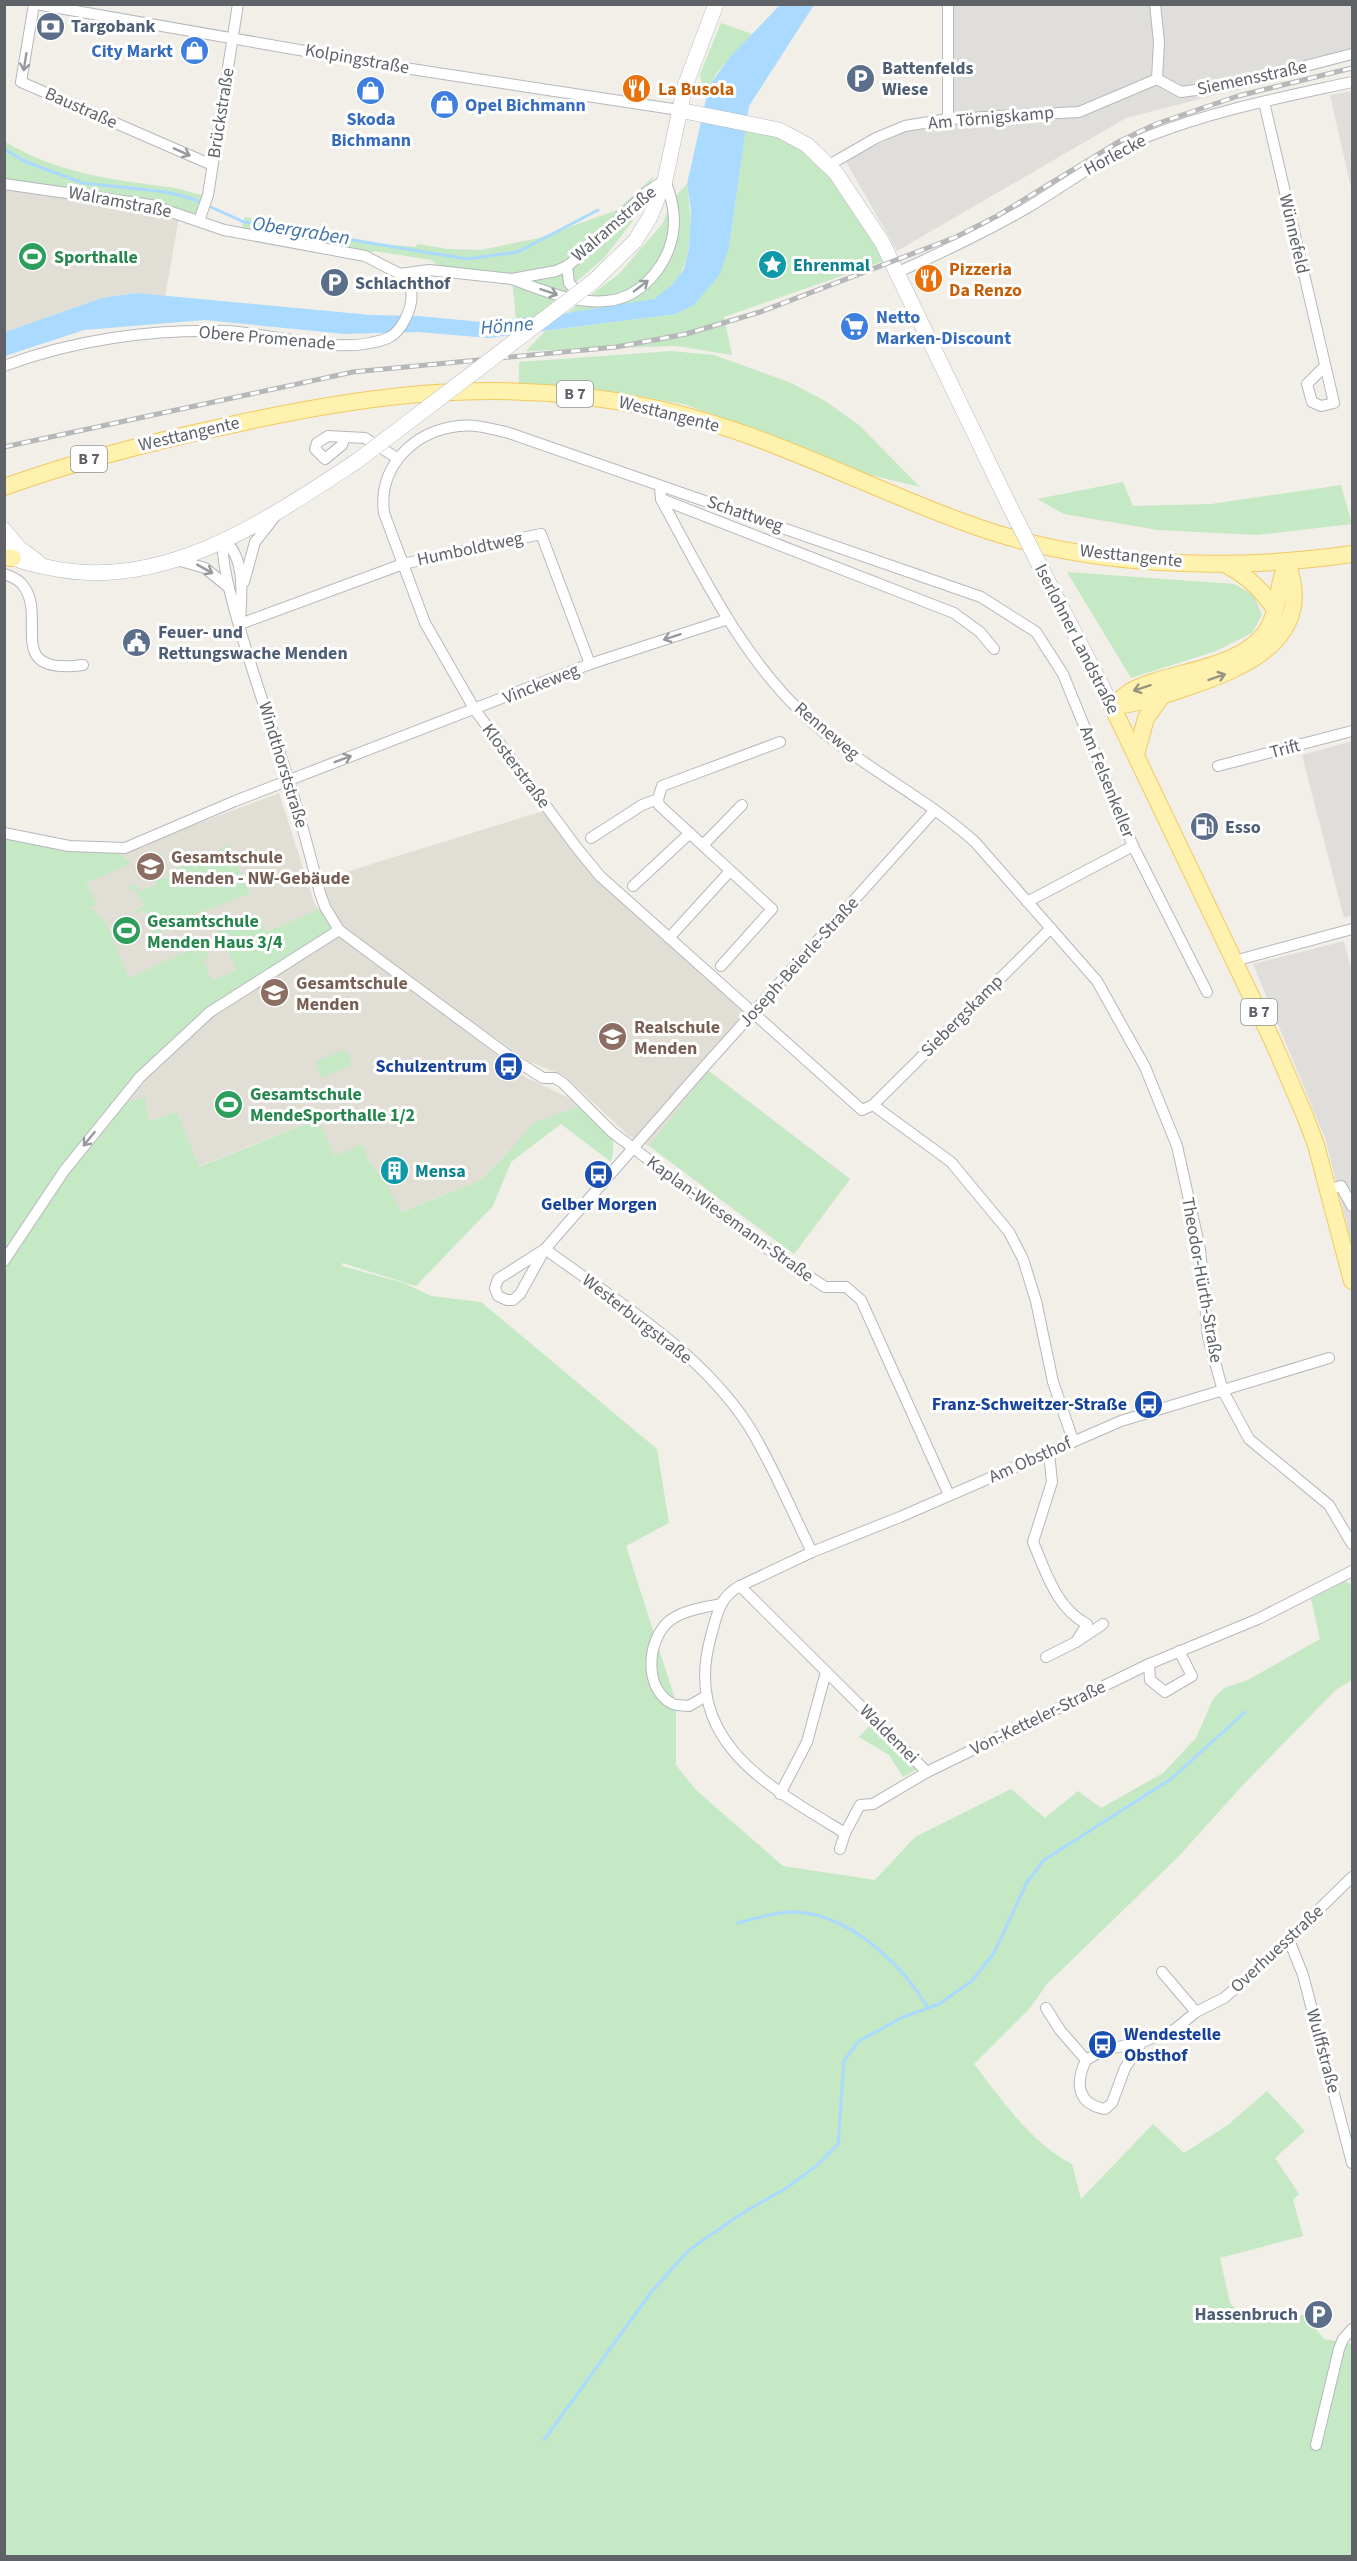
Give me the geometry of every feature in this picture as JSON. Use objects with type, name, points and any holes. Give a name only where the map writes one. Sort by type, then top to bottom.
[{"type":"main road","name":"Westtangente","points":[[4,487],[147,443],[326,405],[430,391],[561,392],[656,408],[738,431],[957,520],[1007,536],[1126,559],[1227,565],[1287,563],[1353,554]]},
{"type":"main road","points":[[1112,706],[1131,691],[1221,662],[1255,644],[1265,633],[1275,609],[1280,579],[1287,563]]},
{"type":"main road","points":[[1112,706],[1137,704],[1161,696],[1242,668],[1261,655],[1279,638],[1289,618],[1294,581],[1287,563]]},
{"type":"main road","points":[[1227,565],[1246,575],[1275,609]]},
{"type":"main road","points":[[1136,755],[1146,718],[1161,696]]},
{"type":"main road","name":"Iserlohner Landstraße","points":[[1112,706],[1305,1116],[1353,1281]]},
{"type":"street","name":"Kolpingstraße","points":[[35,4],[679,110]]},
{"type":"street","name":"Baustraße","points":[[35,4],[21,82],[212,165]]},
{"type":"street","name":"Brückstraße","points":[[199,221],[208,195],[238,4]]},
{"type":"street","points":[[7,556],[45,567],[95,575],[123,574],[177,560],[224,540],[279,513],[357,461],[594,281],[623,255],[650,217],[665,180],[679,110],[691,67],[716,4]]},
{"type":"street","points":[[948,4],[948,119]]},
{"type":"street","points":[[1155,4],[1159,42],[1157,79]]},
{"type":"street","name":"Siemensstraße","points":[[1157,79],[1182,92],[1232,86],[1353,54]]},
{"type":"street","name":"Am Törnigskamp","points":[[829,165],[876,138],[905,126],[948,119],[1079,112],[1157,79]]},
{"type":"street","name":"Horlecke","points":[[896,273],[957,245],[1028,207],[1077,175],[1148,137],[1223,112],[1353,82]]},
{"type":"street","name":"Wünnefeld","points":[[1264,102],[1325,366]]},
{"type":"street","name":"Iserlohner Landstraße","points":[[679,110],[748,123],[793,136],[829,165],[848,188],[882,242],[1011,509],[1112,706]]},
{"type":"street","name":"Walramstraße","points":[[4,184],[126,200],[248,236],[357,254],[404,274],[429,270],[512,279],[560,296],[586,301],[606,301],[633,292],[647,282],[660,266],[670,245],[674,225],[665,180],[647,192],[567,266],[549,273],[512,279]]},
{"type":"street","name":"Walramstraße","points":[[567,266],[569,284],[586,301]]},
{"type":"street","name":"Obere Promenade","points":[[4,366],[87,344],[150,333],[226,331],[351,345],[376,342],[396,333],[406,314],[412,292],[404,274]]},
{"type":"street","name":"Klosterstraße","points":[[508,433],[475,426],[447,428],[421,438],[397,458],[381,495],[384,513],[425,623],[475,710],[600,876],[753,1014]]},
{"type":"street","name":"Schattweg","points":[[508,433],[981,597]]},
{"type":"street","points":[[344,439],[365,438],[397,458]]},
{"type":"street","name":"Renneweg","points":[[660,486],[661,500],[728,620],[760,665],[801,712],[850,752],[935,810],[975,842],[1027,903]]},
{"type":"street","name":"Schattweg","points":[[661,500],[954,613],[980,632],[994,649]]},
{"type":"street","name":"Windthorststraße","points":[[241,597],[252,549],[279,513]]},
{"type":"street","points":[[4,530],[19,548],[45,567]]},
{"type":"street","name":"Humboldtweg","points":[[403,564],[541,534],[590,664]]},
{"type":"street","name":"Windthorststraße","points":[[224,540],[222,549],[228,587],[289,780],[322,899],[339,930],[513,1059],[543,1078],[555,1078],[563,1083],[596,1118],[632,1148]]},
{"type":"street","name":"Windthorststraße","points":[[224,540],[237,556],[241,597],[240,624]]},
{"type":"street","points":[[177,560],[205,568],[228,587]]},
{"type":"street","points":[[240,624],[403,564]]},
{"type":"street","points":[[4,574],[20,582],[28,598],[26,644],[36,659],[55,666],[83,665]]},
{"type":"street","name":"Am Felsenkeller","points":[[981,597],[1036,632],[1063,674],[1133,846],[1207,992]]},
{"type":"street","name":"Vinckeweg","points":[[4,833],[69,846],[125,848],[289,780],[590,664],[728,620]]},
{"type":"street","name":"Trift","points":[[1218,766],[1353,731]]},
{"type":"street","points":[[721,966],[772,909],[659,805],[658,799],[662,786],[780,742]]},
{"type":"street","points":[[591,838],[642,805],[658,799]]},
{"type":"street","points":[[703,845],[742,805]]},
{"type":"street","name":"Joseph-Beierle-Straße","points":[[545,1250],[498,1279],[495,1288],[498,1296],[513,1300],[520,1294],[545,1250],[632,1148],[935,810]]},
{"type":"street","points":[[633,886],[690,833]]},
{"type":"street","points":[[1027,903],[1133,846]]},
{"type":"street","points":[[669,938],[730,871]]},
{"type":"street","name":"Theodor-Hürth-Straße","points":[[1027,903],[1051,927],[1097,981],[1145,1067],[1177,1146],[1200,1249],[1208,1337],[1223,1391],[1249,1439],[1329,1505],[1353,1544]]},
{"type":"street","name":"Siebergskamp","points":[[873,1105],[1051,927]]},
{"type":"street","points":[[1234,961],[1353,929]]},
{"type":"street","points":[[4,1261],[64,1170],[140,1077],[210,1012],[339,930]]},
{"type":"street","points":[[753,1014],[862,1110],[873,1105],[951,1162],[1009,1232],[1023,1259],[1036,1301],[1053,1382],[1072,1440]]},
{"type":"street","name":"Kaplan-Wiesemann-Straße","points":[[632,1148],[756,1241],[825,1287],[846,1287],[861,1300],[949,1495]]},
{"type":"street","points":[[1328,1190],[1341,1186],[1353,1206]]},
{"type":"street","name":"Westerburgstraße","points":[[545,1250],[680,1349],[729,1400],[748,1426],[812,1551]]},
{"type":"street","name":"Am Obsthof","points":[[740,1586],[812,1551],[1048,1453],[1072,1440],[1154,1409],[1223,1391],[1329,1358]]},
{"type":"street","points":[[1048,1453],[1052,1482],[1033,1542],[1058,1599],[1075,1617],[1087,1624],[1076,1642]]},
{"type":"street","name":"Von-Ketteler-Straße","points":[[927,1772],[1149,1664],[1258,1619],[1353,1571]]},
{"type":"street","points":[[740,1586],[725,1596],[720,1604],[704,1661],[706,1696],[724,1739],[750,1771],[780,1794],[844,1833]]},
{"type":"street","name":"Waldemei","points":[[740,1586],[927,1772],[873,1804],[860,1805],[844,1833],[840,1849]]},
{"type":"street","points":[[706,1696],[689,1706],[672,1704],[659,1692],[652,1678],[652,1662],[657,1641],[667,1623],[684,1613],[720,1604]]},
{"type":"street","points":[[1046,1657],[1076,1642],[1103,1624]]},
{"type":"street","points":[[1149,1664],[1150,1680],[1165,1692],[1192,1676],[1179,1651]]},
{"type":"street","points":[[780,1794],[807,1742],[826,1672]]},
{"type":"street","name":"Overhuesstraße","points":[[1086,2060],[1104,2050],[1142,2042],[1174,2030],[1196,2012],[1224,1998],[1289,1940],[1353,1877]]},
{"type":"street","name":"Wulffstraße","points":[[1289,1940],[1303,1975],[1353,2163]]},
{"type":"street","points":[[1162,1972],[1196,2012]]},
{"type":"street","points":[[1046,2008],[1060,2030],[1086,2060],[1078,2086],[1082,2097],[1093,2106],[1105,2109],[1112,2103],[1125,2068],[1142,2042]]},
{"type":"street","points":[[1316,2445],[1339,2349],[1343,2339],[1353,2329]]},
{"type":"shaded area","points":[[949,5],[1352,5],[1352,60],[1126,118],[897,251],[845,160],[907,131],[951,123]]},
{"type":"shaded area","points":[[1352,91],[1352,192],[1330,95]]},
{"type":"shaded area","points":[[5,187],[179,217],[165,297],[136,293],[102,298],[5,332]]},
{"type":"shaded area","points":[[1352,741],[1352,915],[1344,918],[1302,755]]},
{"type":"shaded area","name":"Gesamtschule Menden","points":[[279,793],[315,905],[345,939],[527,1078],[584,1105],[505,1156],[479,1181],[400,1212],[387,1184],[369,1162],[362,1144],[335,1157],[317,1119],[198,1167],[177,1112],[149,1121],[119,1102],[89,907],[96,904],[86,883],[119,868],[113,849],[127,850]]},
{"type":"shaded area","name":"Realschule Menden","points":[[543,811],[596,878],[753,1013],[704,1067],[850,1179],[794,1254],[649,1146],[629,1136],[565,1076],[528,1061],[348,934],[325,907],[317,881]]},
{"type":"shaded area","points":[[1344,941],[1352,973],[1352,1245],[1325,1138],[1253,964]]},
{"type":"green space","points":[[721,23],[752,34],[716,74],[704,99],[700,74]]},
{"type":"green space","points":[[746,126],[777,133],[821,162],[887,260],[724,317],[732,355],[676,346],[526,351],[545,331],[676,314],[694,305],[729,247]]},
{"type":"green space","points":[[5,142],[25,153],[64,168],[208,195],[199,221],[168,210],[5,184]]},
{"type":"green space","points":[[654,176],[632,222],[604,258],[535,317],[516,319],[512,279],[441,271],[432,260],[374,251],[366,255],[240,234],[245,217],[382,244],[416,247],[417,244],[448,249],[480,250],[539,238],[617,210]]},
{"type":"green space","points":[[687,184],[690,216],[688,249],[678,278],[667,290],[644,303],[567,313],[619,274],[663,223],[671,201]]},
{"type":"green space","points":[[671,351],[714,355],[789,382],[827,402],[860,426],[920,487],[862,473],[741,424],[683,404],[610,391],[519,383],[519,362]]},
{"type":"green space","points":[[1123,482],[1133,506],[1211,504],[1341,485],[1352,524],[1257,535],[1158,530],[1064,514],[1037,499]]},
{"type":"green space","points":[[1067,572],[1234,584],[1254,595],[1262,615],[1252,633],[1216,651],[1131,678]]},
{"type":"green space","points":[[5,833],[113,849],[129,861],[130,864],[86,883],[97,904],[90,907],[106,923],[129,978],[204,943],[209,957],[203,960],[212,981],[237,970],[218,932],[259,915],[266,932],[325,907],[339,930],[210,1012],[120,1102],[145,1098],[149,1121],[177,1112],[199,1167],[318,1119],[335,1156],[362,1144],[369,1162],[387,1184],[401,1212],[479,1181],[505,1156],[533,1123],[584,1105],[604,1123],[612,1135],[611,1162],[561,1124],[511,1162],[493,1206],[416,1286],[342,1263],[342,1266],[404,1283],[431,1296],[481,1302],[657,1449],[669,1523],[626,1546],[676,1702],[676,1765],[695,1789],[783,1866],[875,1880],[915,1837],[1011,1789],[1045,1818],[1078,1791],[1101,1808],[1163,1773],[1196,1738],[1213,1699],[1224,1688],[1248,1680],[1320,1639],[1311,1599],[1345,1581],[1352,1585],[1352,1680],[1337,1689],[1320,1706],[1242,1786],[1179,1856],[1047,1984],[1030,2008],[974,2064],[1030,2133],[1043,2145],[1072,2164],[1081,2199],[1153,2124],[1184,2153],[1228,2125],[1267,2091],[1305,2131],[1275,2158],[1299,2194],[1293,2200],[1303,2236],[1220,2258],[1230,2303],[1245,2318],[1305,2315],[1324,2339],[1352,2344],[1352,2556],[5,2556]]},
{"type":"green space","points":[[229,845],[250,894],[177,921],[170,925],[171,929],[154,934],[145,910],[136,913],[135,910],[144,906],[135,888],[127,891],[126,888],[136,884],[140,891],[157,885],[155,879],[169,878],[167,873]]},
{"type":"green space","points":[[346,1049],[352,1065],[321,1078],[315,1062]]},
{"type":"green space","points":[[708,1071],[850,1179],[794,1254],[649,1146]]},
{"type":"green space","points":[[872,1723],[919,1768],[903,1777],[889,1755],[859,1737]]},
{"type":"water","name":"Hönne","points":[[780,5],[814,5],[749,106],[729,247],[720,274],[694,305],[676,314],[489,338],[418,332],[345,334],[205,320],[84,330],[5,356],[5,332],[102,298],[136,293],[371,315],[418,316],[482,322],[567,313],[654,299],[672,285],[684,269],[689,248],[691,210],[687,184],[709,86],[730,57]]},
{"type":"waterway","name":"Obergraben","points":[[4,149],[26,162],[83,183],[166,192],[193,199],[244,222],[467,259],[518,252],[598,210]]},
{"type":"waterway","points":[[544,2440],[652,2291],[689,2250],[741,2214],[788,2187],[815,2167],[838,2144],[844,2061],[859,2041],[903,2017],[939,2004],[972,1981],[994,1953],[1027,1882],[1044,1860],[1171,1779],[1245,1712]]},
{"type":"waterway","points":[[738,1923],[793,1912],[829,1919],[863,1937],[878,1949],[906,1977],[928,2008]]},
{"type":"railway","points":[[4,447],[353,372],[616,347],[686,334],[760,312],[956,237],[997,216],[1120,141],[1156,124],[1238,96],[1352,68]]},
{"type":"place","name":"Targobank","points":[[50,26]]},
{"type":"place","name":"City Markt","points":[[194,51]]},
{"type":"place","name":"Battenfelds Wiese","points":[[861,78]]},
{"type":"place","name":"La Busola","points":[[637,89]]},
{"type":"place","name":"Skoda Bichmann","points":[[371,90]]},
{"type":"place","name":"Opel Bichmann","points":[[444,105]]},
{"type":"place","name":"Sporthalle","points":[[33,257]]},
{"type":"place","name":"Ehrenmal","points":[[772,265]]},
{"type":"place","name":"Pizzeria Da Renzo","points":[[928,279]]},
{"type":"place","name":"Schlachthof","points":[[334,283]]},
{"type":"place","name":"Netto Marken-Discount","points":[[855,327]]},
{"type":"place","name":"Feuer- und Rettungswache Menden","points":[[137,642]]},
{"type":"place","name":"Esso","points":[[1204,827]]},
{"type":"place","name":"Gesamtschule Menden - NW-Gebäude","points":[[150,867]]},
{"type":"place","name":"Gesamtschule Menden Haus 3/4","points":[[126,931]]},
{"type":"place","name":"Gesamtschule Menden","points":[[275,993]]},
{"type":"place","name":"Realschule Menden","points":[[613,1037]]},
{"type":"place","name":"Schulzentrum","points":[[508,1066]]},
{"type":"place","name":"Gesamtschule MendeSporthalle 1/2","points":[[229,1104]]},
{"type":"place","name":"Mensa","points":[[394,1171]]},
{"type":"place","name":"Gelber Morgen","points":[[599,1175]]},
{"type":"place","name":"Franz-Schweitzer-Straße","points":[[1148,1404]]},
{"type":"place","name":"Wendestelle Obsthof","points":[[1103,2044]]},
{"type":"place","name":"Hassenbruch","points":[[1319,2314]]}]
